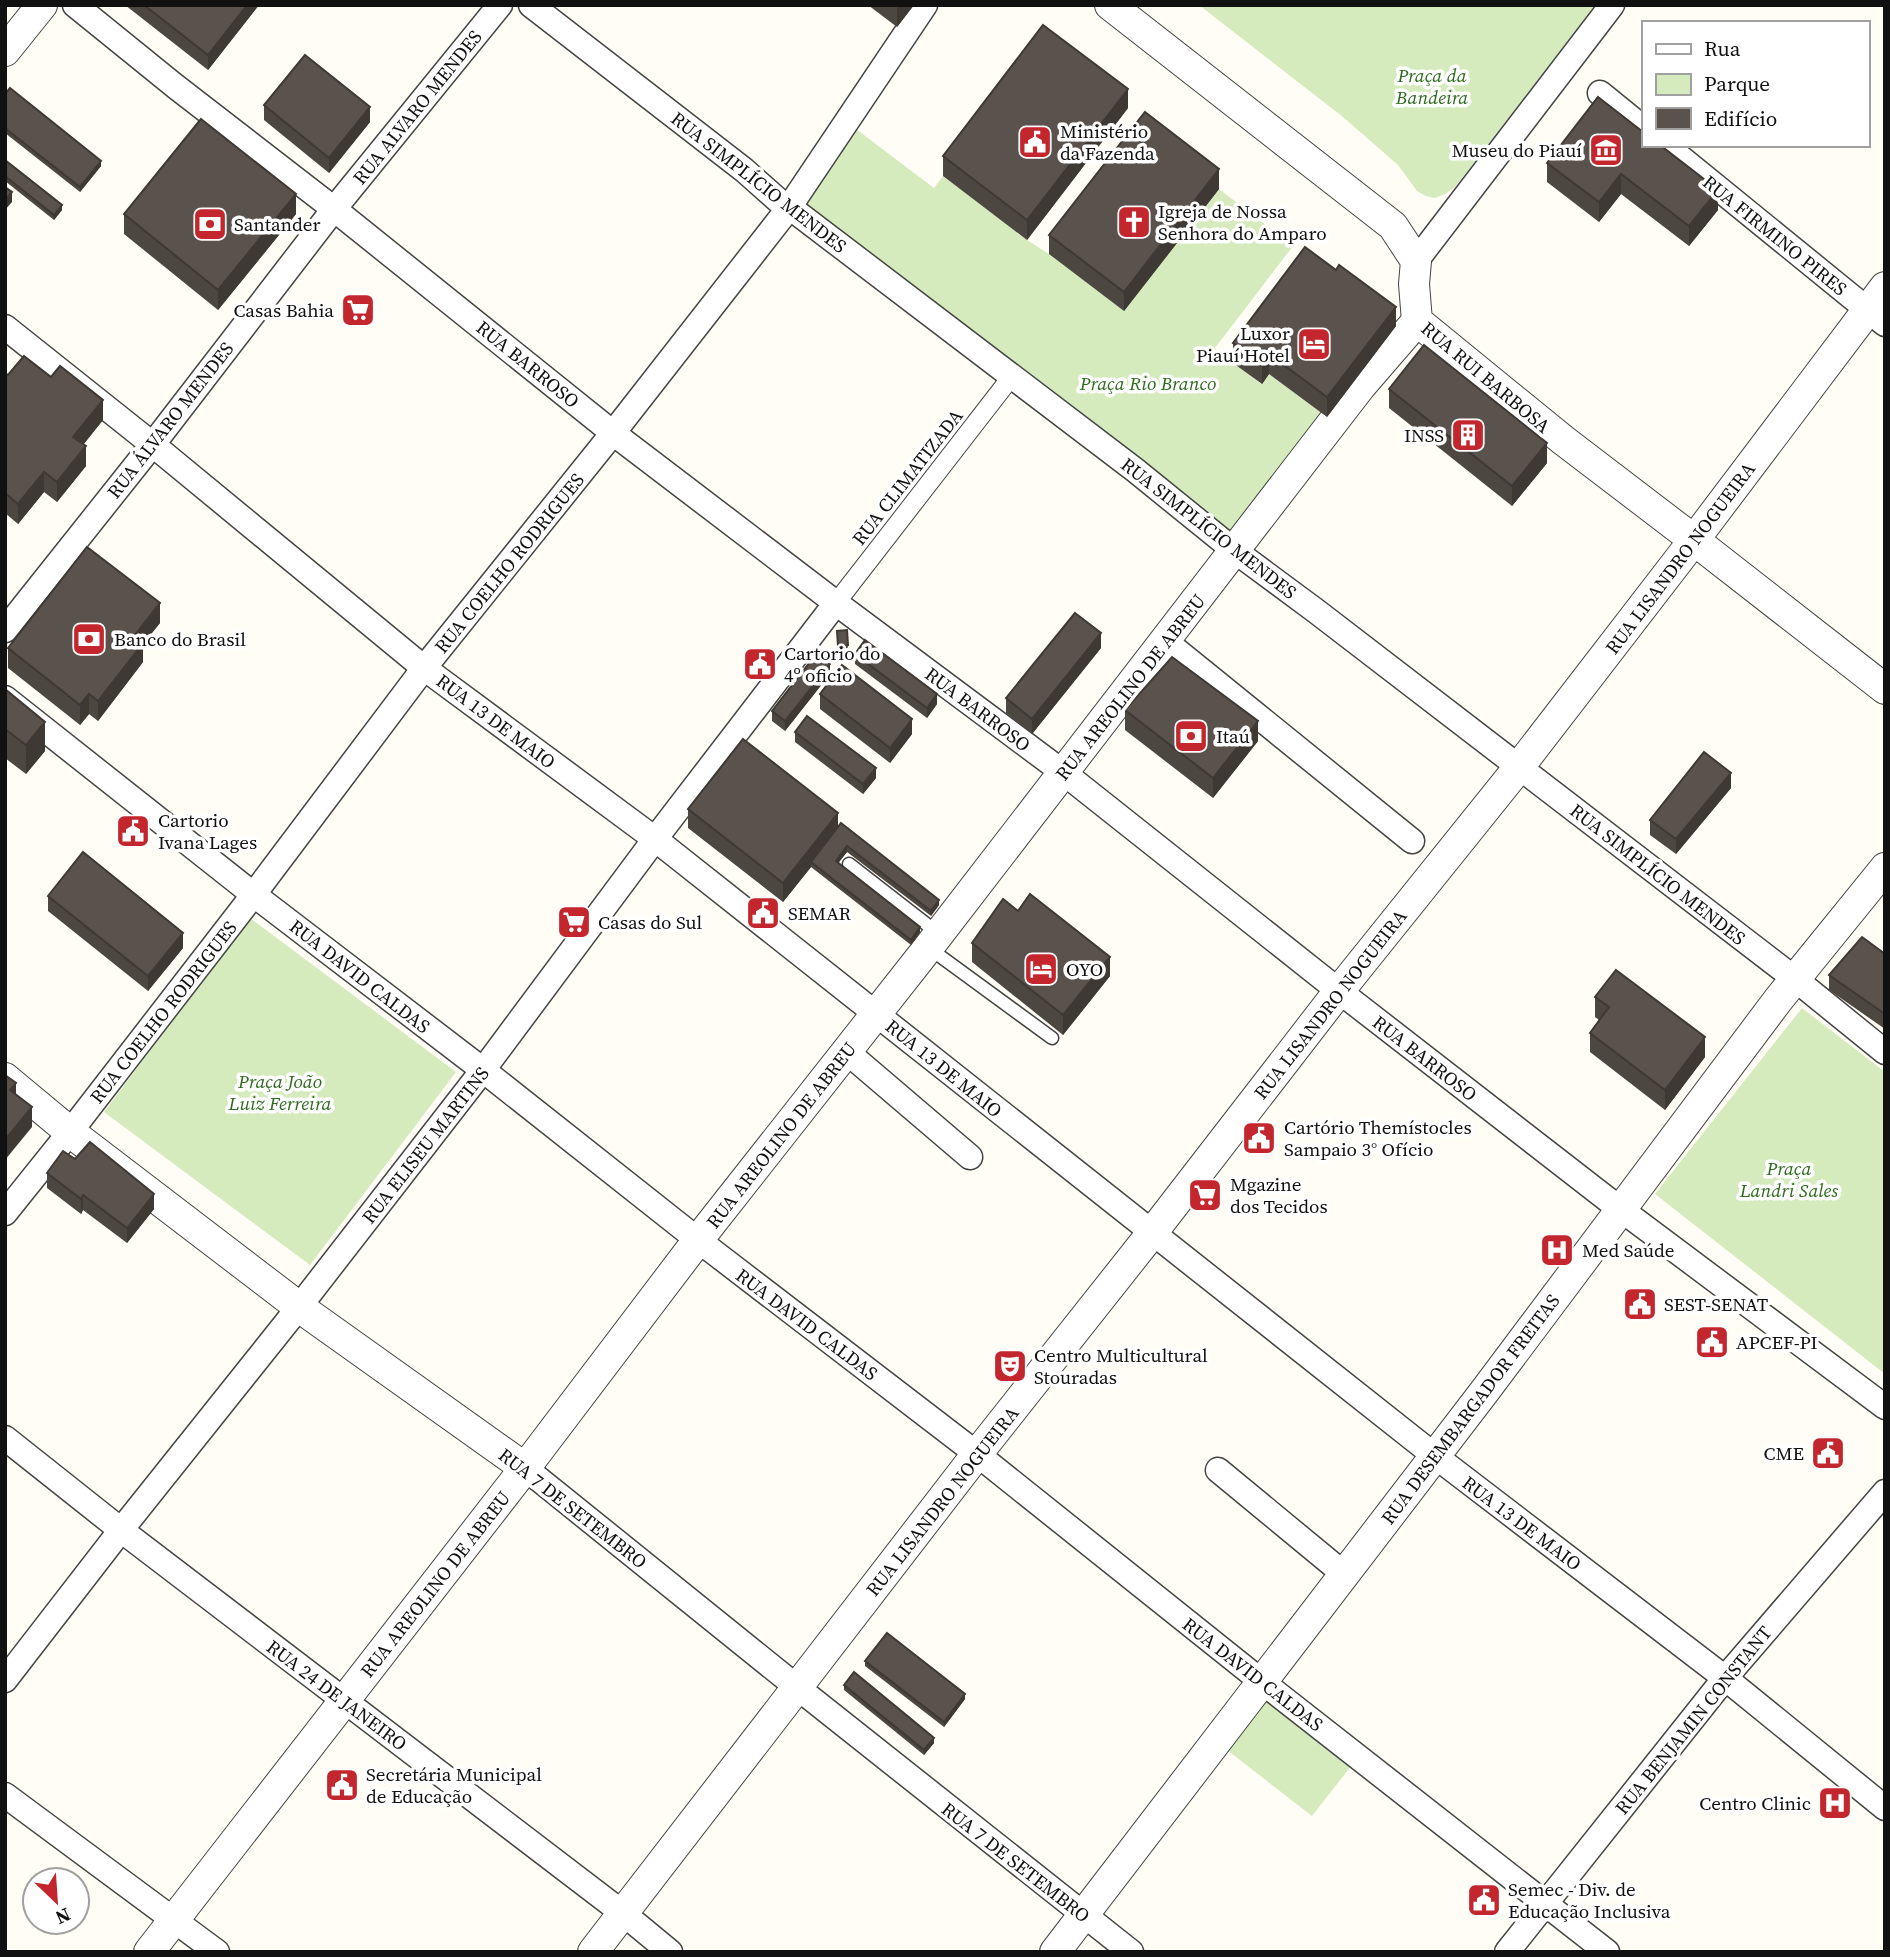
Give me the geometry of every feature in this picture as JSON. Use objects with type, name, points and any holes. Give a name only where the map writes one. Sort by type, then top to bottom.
[{"type":"street","points":[[5,51],[42,5]]},
{"type":"street","name":"RUA BARROSO","points":[[75,5],[613,433],[1064,773],[1622,1210],[1885,1407]]},
{"type":"street","name":"RUA ALVARO MENDES","points":[[334,209],[500,5]]},
{"type":"street","name":"RUA SIMPLÍCIO MENDES","points":[[531,5],[744,170],[788,209],[796,212],[1135,470],[1235,551],[1795,979],[1885,1052]]},
{"type":"street","name":"RUA COELHO RODRIGUES","points":[[5,1213],[254,894],[424,668],[788,209],[925,5]]},
{"type":"street","points":[[1110,5],[1392,226],[1416,261],[1612,5]]},
{"type":"street","points":[[1600,93],[1642,127]]},
{"type":"street","name":"RUA FIRMINO PIRES","points":[[1667,147],[1875,317]]},
{"type":"street","name":"RUA ÁLVARO MENDES","points":[[5,630],[334,209]]},
{"type":"street","name":"RUA RUI BARBOSA","points":[[1416,261],[1414,284],[1417,321],[1563,440],[1885,689]]},
{"type":"street","name":"RUA LISANDRO NOGUEIRA","points":[[593,1952],[1339,991],[1519,767],[1694,540],[1875,317],[1885,287]]},
{"type":"street","name":"RUA AREOLINO DE ABREU","points":[[149,1952],[525,1468],[698,1240],[1064,773],[1360,387],[1417,321]]},
{"type":"street","name":"RUA 13 DE MAIO","points":[[5,327],[424,668],[655,838],[1434,1457],[1725,1678],[1885,1808]]},
{"type":"street","name":"RUA CLIMATIZADA","points":[[836,603],[1012,376]]},
{"type":"street","name":"RUA ELISEU MARTINS","points":[[5,1680],[483,1070],[655,838],[836,603]]},
{"type":"street","points":[[1165,642],[1412,841]]},
{"type":"street","name":"RUA DAVID CALDAS","points":[[5,698],[698,1240],[978,1454],[1261,1681],[1607,1952]]},
{"type":"street","name":"RUA DESEMBARGADOR FREITAS","points":[[1055,1952],[1622,1210],[1795,979],[1885,867]]},
{"type":"street","points":[[847,1052],[970,1157]]},
{"type":"street","name":"RUA 7 DE SETEMBRO","points":[[5,1078],[70,1132],[299,1307],[525,1468],[1131,1952]]},
{"type":"street","name":"RUA 24 DE JANEIRO","points":[[5,1438],[670,1952]]},
{"type":"street","points":[[1218,1470],[1344,1574]]},
{"type":"street","name":"RUA BENJAMIN CONSTANT","points":[[1507,1952],[1725,1678],[1885,1492]]},
{"type":"street","points":[[5,1795],[217,1952]]},
{"type":"lane","points":[[849,864],[934,941],[1052,1038]]},
{"type":"green space","name":"Praça da Bandeira","points":[[1199,5],[1596,5],[1455,187],[1435,198],[1417,191],[1398,165],[1343,117]]},
{"type":"green space","name":"Praça Rio Branco","points":[[852,126],[934,188],[943,176],[1049,254],[1219,189],[1293,246],[1215,348],[1261,384],[1269,374],[1327,417],[1233,541],[797,210]]},
{"type":"green space","name":"Praça João Luiz Ferreira","points":[[250,918],[456,1072],[310,1265],[104,1112]]},
{"type":"green space","name":"Praça Landri Sales","points":[[1802,1008],[1885,1072],[1885,1374],[1655,1194]]},
{"type":"green space","points":[[1270,1696],[1355,1761],[1312,1816],[1227,1750]]},
{"type":"building","points":[[144,5],[247,5],[208,55]]},
{"type":"building","name":"Ministério da Fazenda","points":[[1043,25],[1128,89],[1027,220],[943,156]]},
{"type":"building","points":[[305,55],[370,107],[329,158],[264,105]]},
{"type":"building","points":[[10,88],[101,161],[80,187],[5,128],[5,94]]},
{"type":"building","name":"Museu do Piauí","points":[[1598,97],[1642,131],[1642,147],[1663,147],[1718,190],[1689,226],[1621,174],[1599,202],[1547,163]]},
{"type":"building","name":"Igreja de Nossa Senhora do Amparo","points":[[1145,112],[1219,169],[1124,292],[1049,235]]},
{"type":"building","name":"Santander","points":[[201,119],[296,194],[218,290],[124,214]]},
{"type":"building","points":[[5,160],[62,205],[54,215],[5,176]]},
{"type":"building","points":[[5,187],[12,192],[5,200]]},
{"type":"building","name":"Luxor Piauí Hotel","points":[[1305,247],[1336,270],[1339,265],[1396,307],[1327,397],[1269,354],[1262,364],[1233,343]]},
{"type":"building","name":"INSS","points":[[1424,345],[1547,443],[1512,486],[1389,389]]},
{"type":"building","points":[[24,356],[51,377],[60,366],[103,400],[73,437],[86,446],[57,482],[44,472],[18,504],[5,493],[5,373],[8,375]]},
{"type":"building","name":"Banco do Brasil","points":[[87,547],[160,603],[134,636],[143,643],[98,701],[89,694],[80,705],[8,648]]},
{"type":"building","points":[[1075,613],[1101,633],[1032,719],[1006,698]]},
{"type":"building","points":[[847,630],[848,645],[838,646],[837,631]]},
{"type":"building","points":[[865,640],[937,694],[927,708],[855,654]]},
{"type":"building","points":[[817,653],[830,664],[785,721],[772,711]]},
{"type":"building","name":"Itaú","points":[[1172,657],[1258,721],[1213,778],[1125,710]]},
{"type":"building","points":[[842,665],[912,719],[890,748],[820,694]]},
{"type":"building","points":[[5,689],[45,722],[26,745],[5,729]]},
{"type":"building","points":[[807,716],[876,768],[863,784],[795,732]]},
{"type":"building","points":[[743,739],[838,813],[783,883],[688,809]]},
{"type":"building","points":[[1704,752],[1731,773],[1676,839],[1650,820]]},
{"type":"building","points":[[841,823],[939,900],[931,911],[847,846],[836,861],[920,927],[911,940],[811,862]]},
{"type":"building","points":[[83,852],[183,933],[148,976],[48,896]]},
{"type":"building","name":"OYO","points":[[1030,894],[1110,957],[1063,1015],[972,943],[1003,899],[1018,911]]},
{"type":"building","points":[[1862,937],[1885,954],[1885,1014],[1829,975]]},
{"type":"building","points":[[1616,970],[1705,1037],[1665,1090],[1590,1033],[1609,1007],[1595,997]]},
{"type":"building","points":[[5,1075],[16,1083],[10,1090],[32,1107],[5,1140]]},
{"type":"building","points":[[90,1142],[154,1194],[127,1228],[83,1195],[81,1199],[47,1173],[63,1151],[75,1159]]},
{"type":"building","points":[[887,1633],[965,1694],[944,1722],[865,1661]]},
{"type":"building","points":[[854,1672],[934,1738],[924,1750],[844,1685]]},
{"type":"place","name":"Ministério da Fazenda","points":[[1035,142]]},
{"type":"place","name":"Museu do Piauí","points":[[1606,150]]},
{"type":"place","name":"Igreja de Nossa Senhora do Amparo","points":[[1134,222]]},
{"type":"place","name":"Santander","points":[[210,224]]},
{"type":"place","name":"Casas Bahia","points":[[358,310]]},
{"type":"place","name":"Luxor Piauí Hotel","points":[[1314,344]]},
{"type":"place","name":"INSS","points":[[1468,435]]},
{"type":"place","name":"Banco do Brasil","points":[[89,639]]},
{"type":"place","name":"Cartorio do 4º oficio","points":[[760,664]]},
{"type":"place","name":"Itaú","points":[[1191,736]]},
{"type":"place","name":"Cartorio Ivana Lages","points":[[133,831]]},
{"type":"place","name":"SEMAR","points":[[763,913]]},
{"type":"place","name":"Casas do Sul","points":[[574,922]]},
{"type":"place","name":"OYO","points":[[1041,969]]},
{"type":"place","name":"Cartório Themístocles Sampaio 3° Ofício","points":[[1259,1138]]},
{"type":"place","name":"Mgazine dos Tecidos","points":[[1205,1195]]},
{"type":"place","name":"Med Saúde","points":[[1557,1250]]},
{"type":"place","name":"SEST-SENAT","points":[[1640,1304]]},
{"type":"place","name":"APCEF-PI","points":[[1712,1342]]},
{"type":"place","name":"Centro Multicultural Stouradas","points":[[1010,1366]]},
{"type":"place","name":"CME","points":[[1828,1453]]},
{"type":"place","name":"Secretária Municipal de Educação","points":[[342,1785]]},
{"type":"place","name":"Centro Clinic","points":[[1835,1803]]},
{"type":"place","name":"Semec - Div. de Educação Inclusiva","points":[[1484,1900]]}]
